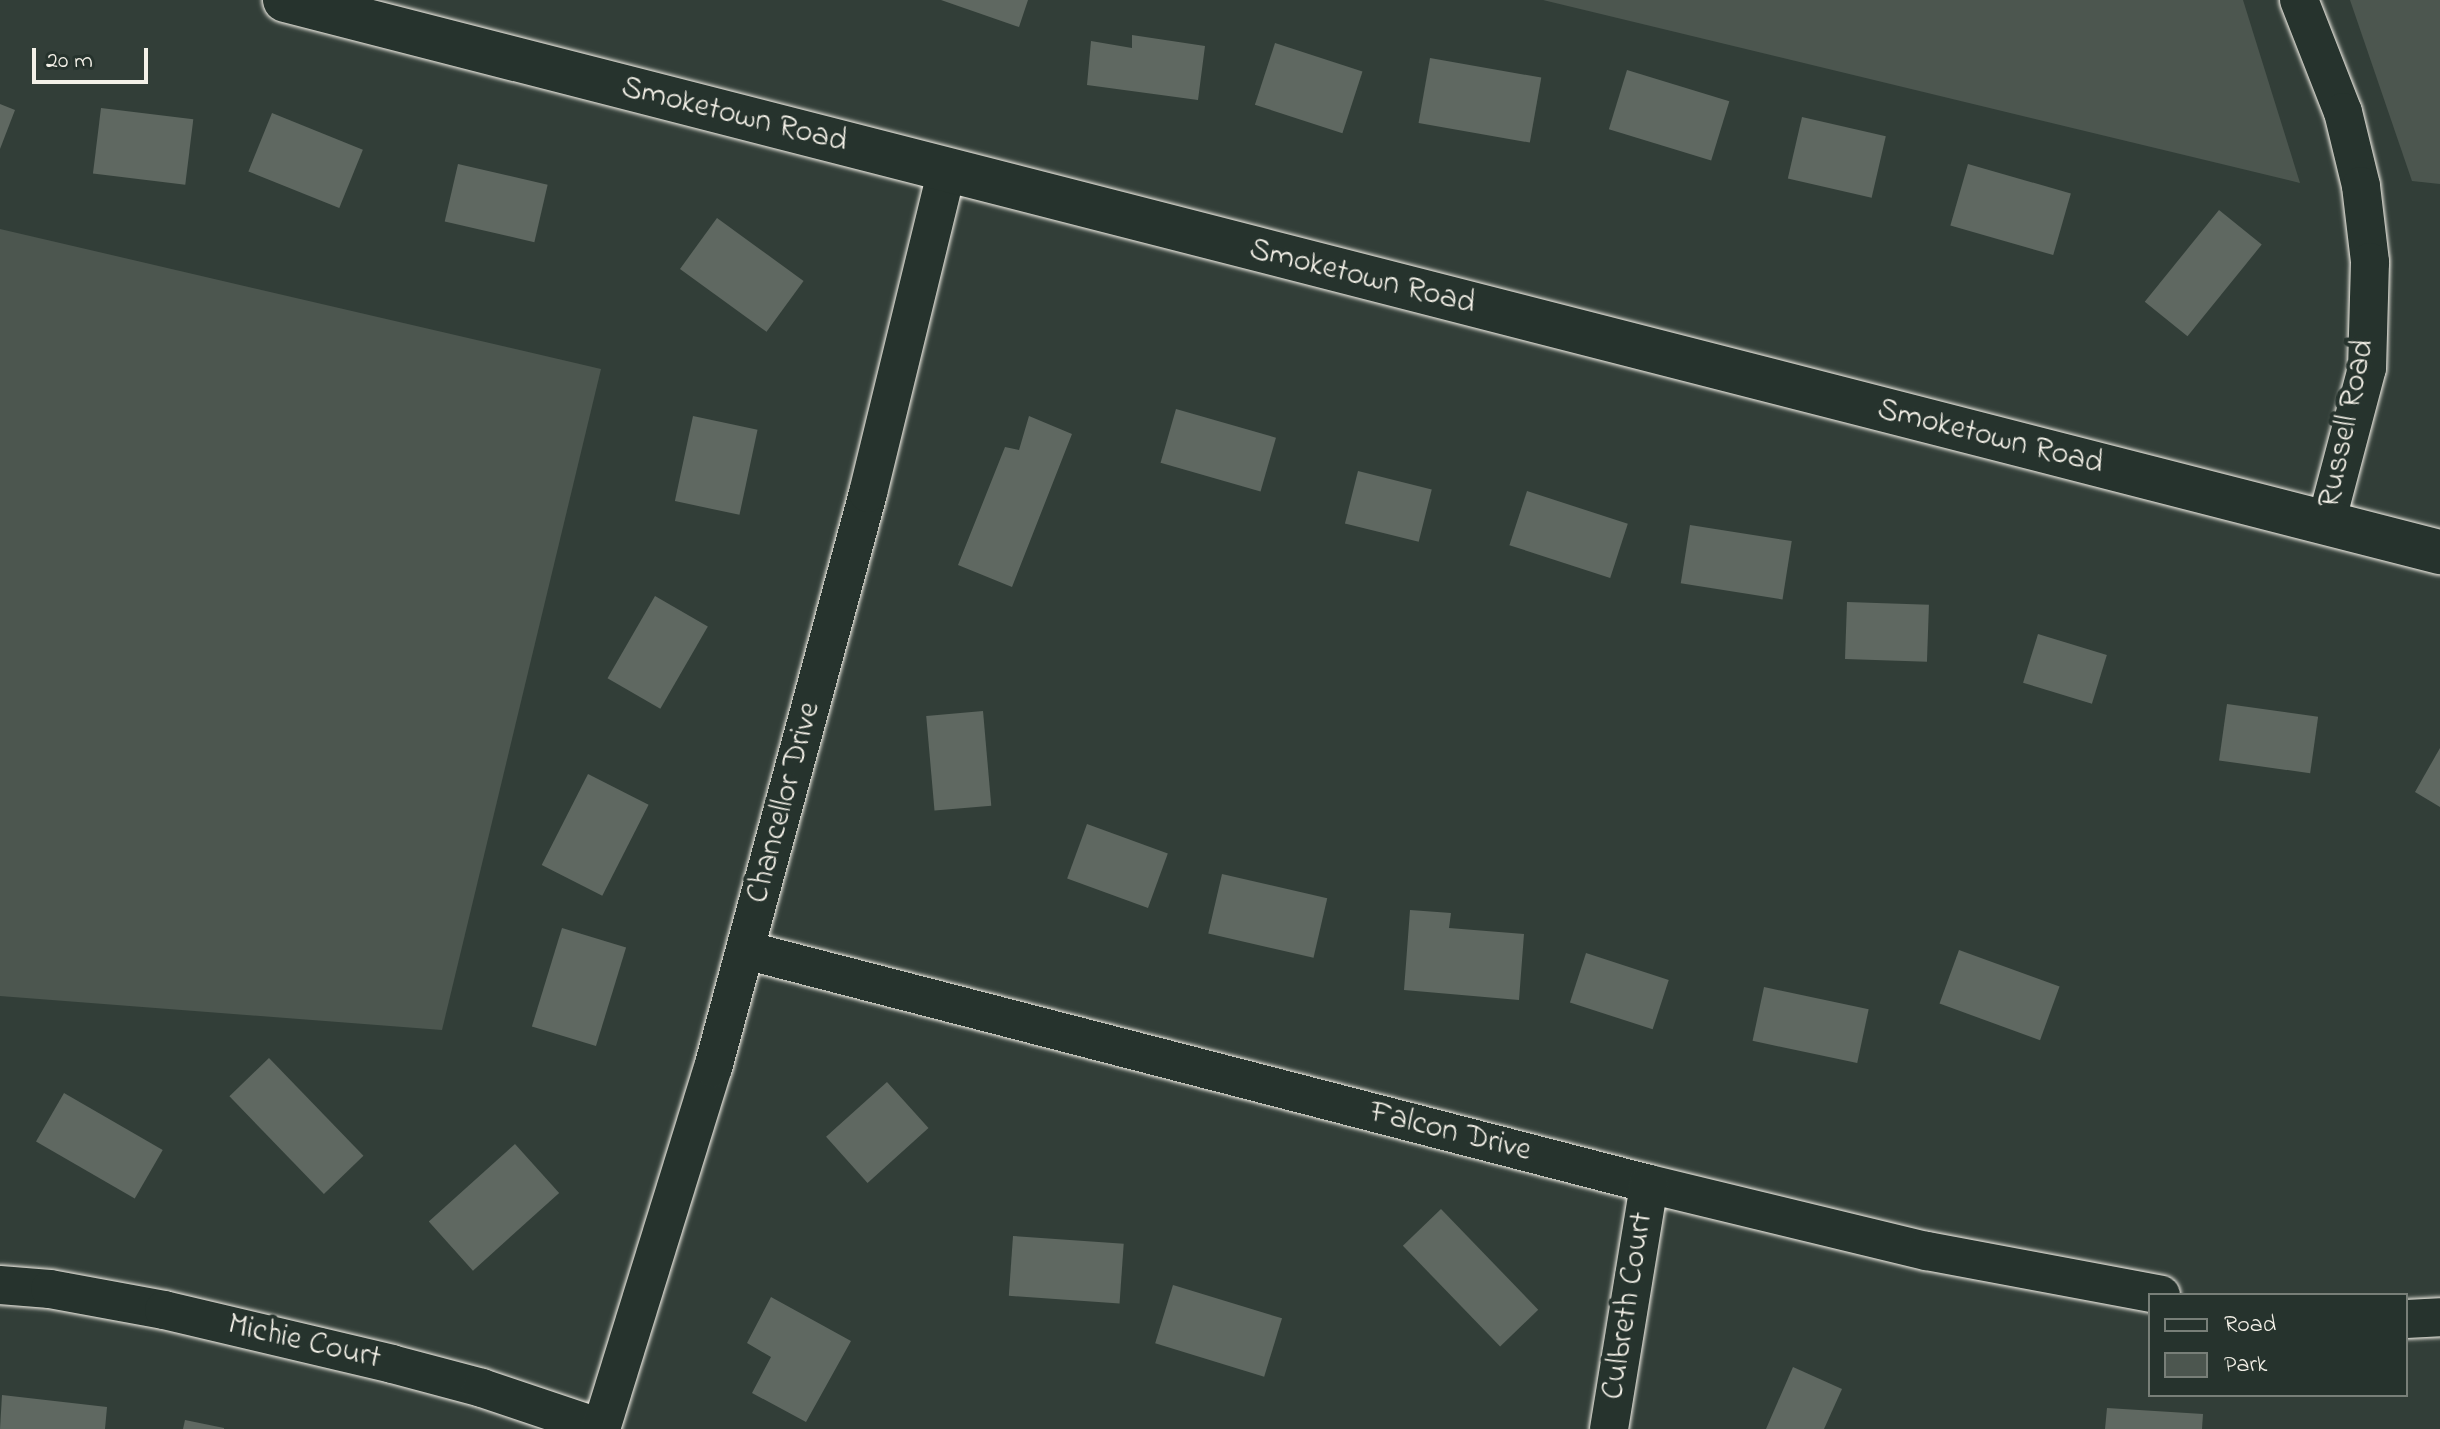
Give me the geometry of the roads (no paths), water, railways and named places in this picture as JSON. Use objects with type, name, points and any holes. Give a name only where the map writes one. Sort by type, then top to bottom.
[{"type":"main road","name":"Smoketown Road","points":[[285,0],[2440,552]]},
{"type":"street","name":"Russell Road","points":[[2299,0],[2343,112],[2361,186],[2370,262],[2367,368],[2326,523]]},
{"type":"street","name":"Chancellor Drive","points":[[601,1429],[713,1068],[868,493],[947,170]]},
{"type":"street","name":"Falcon Drive","points":[[745,950],[1649,1184],[1927,1251],[2150,1293]]},
{"type":"street","name":"Culbreth Court","points":[[1609,1429],[1649,1184]]},
{"type":"street","name":"Michie Court","points":[[0,1285],[50,1289],[164,1310],[392,1364],[482,1388],[601,1429]]},
{"type":"street","points":[[2408,1319],[2440,1317]]}]
